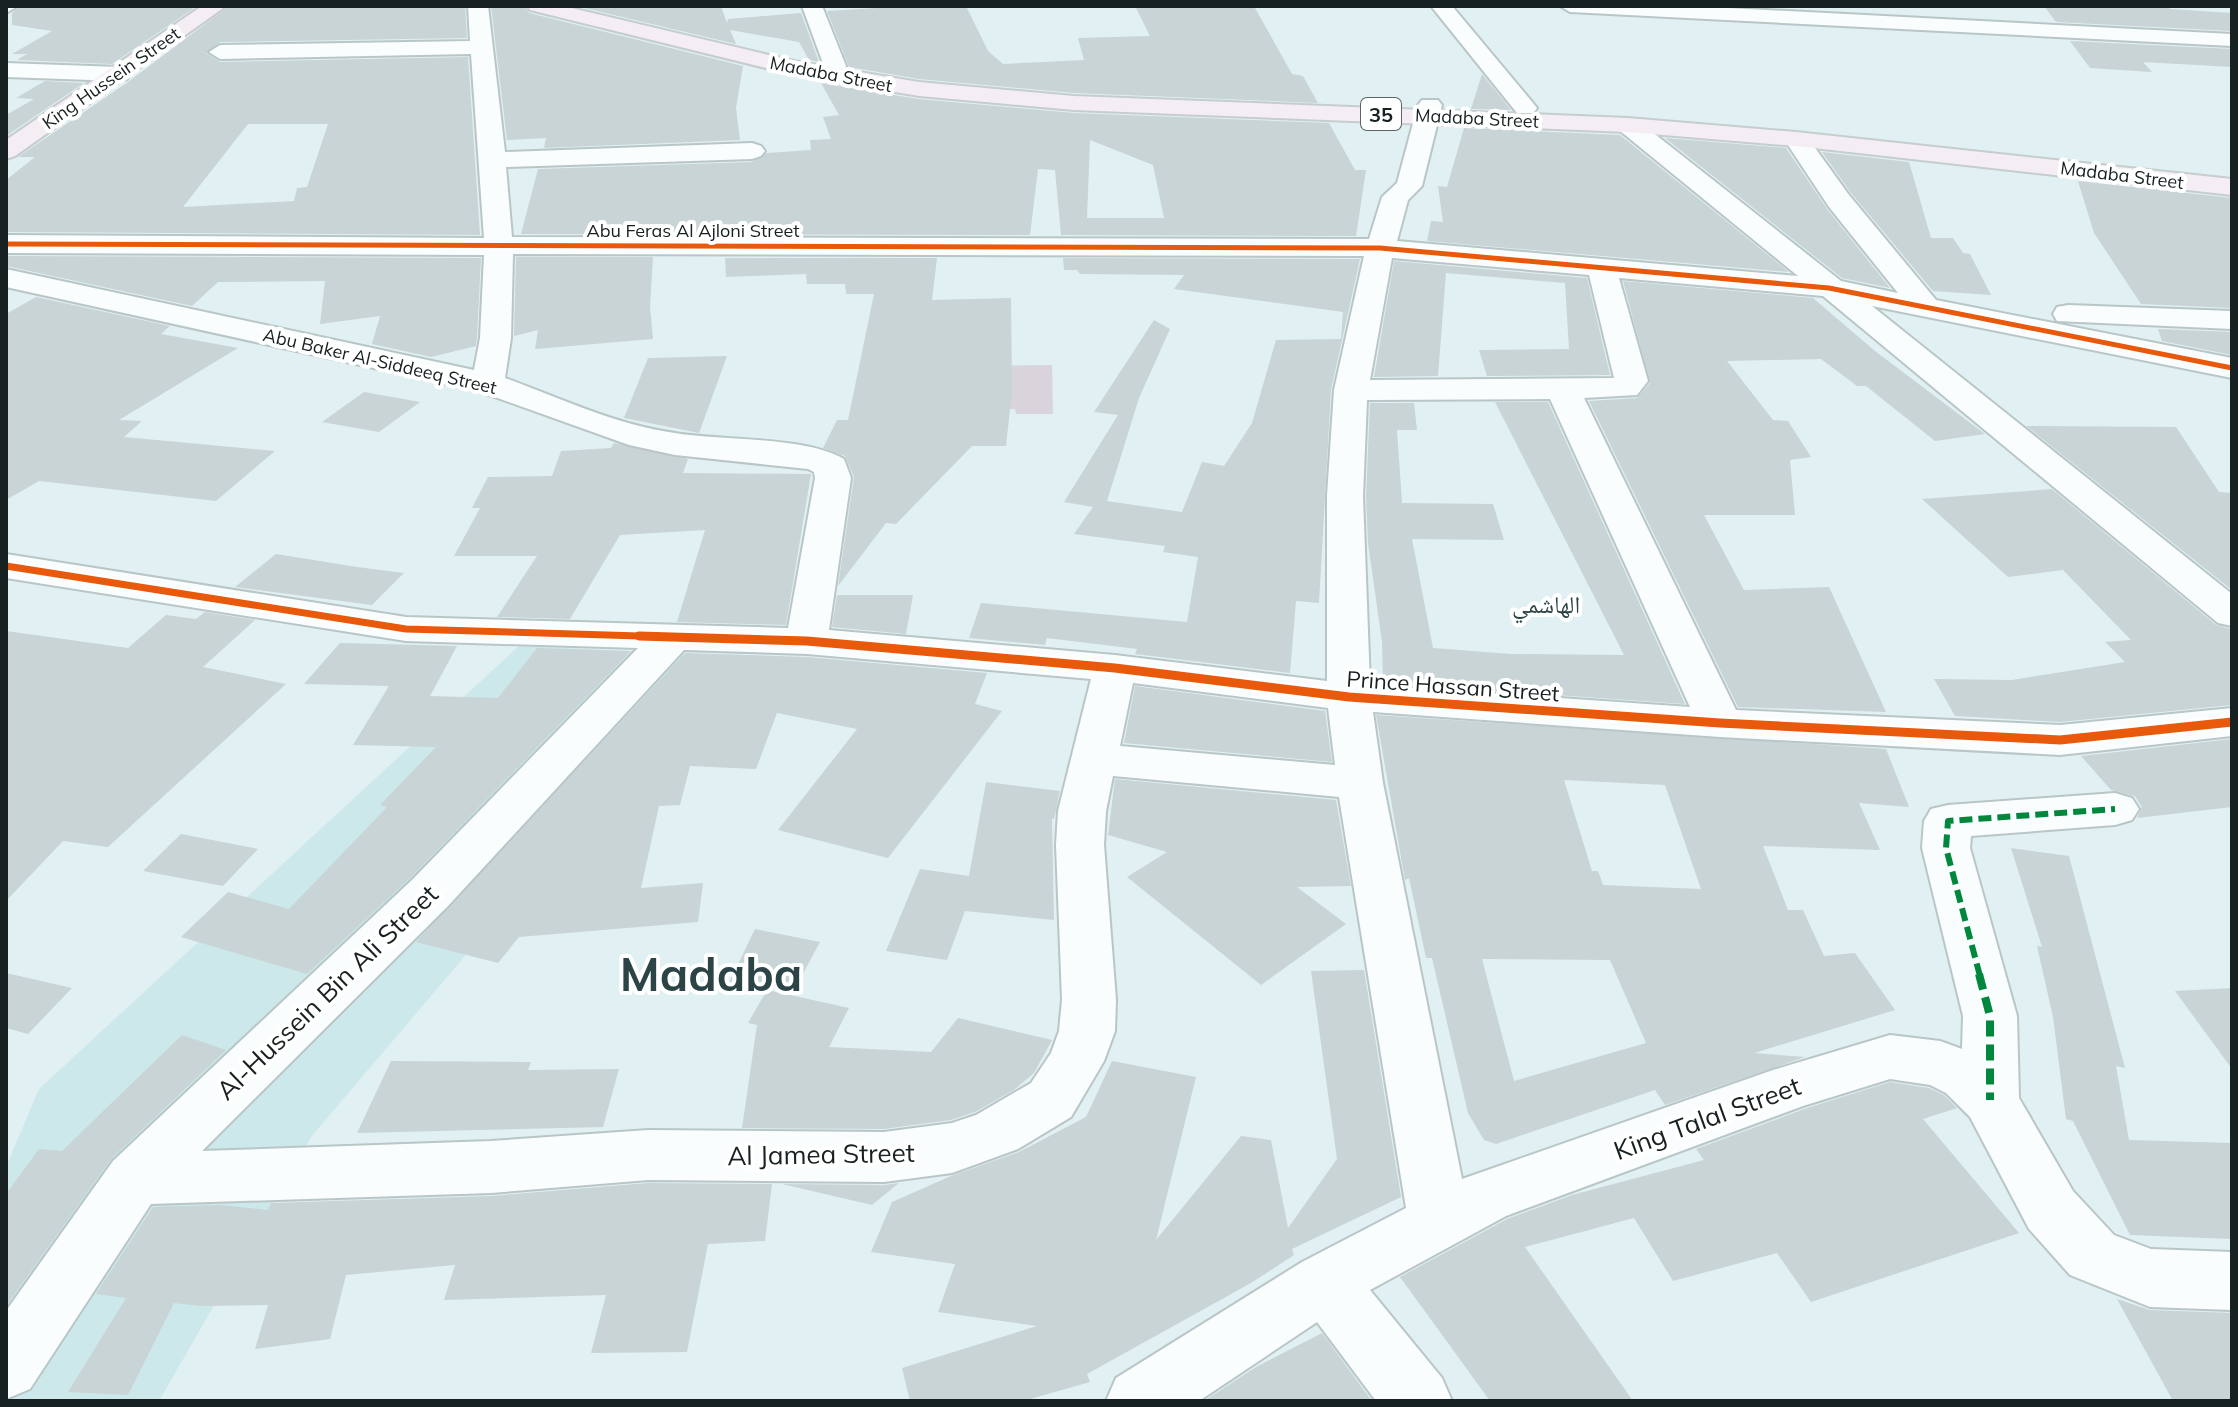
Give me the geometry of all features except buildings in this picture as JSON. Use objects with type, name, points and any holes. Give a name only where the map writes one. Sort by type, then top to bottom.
[{"type":"main road","name":"King Hussein Street","points":[[6,151],[216,6]]},
{"type":"main road","name":"Madaba Street","points":[[537,6],[794,68],[919,89],[1074,103],[1417,110],[1525,108],[1704,120],[2232,180]]},
{"type":"main road","name":"Madaba Street","points":[[574,6],[835,66],[907,79],[1628,125],[1796,139],[2232,187]]},
{"type":"street","points":[[478,6],[498,247],[493,359],[488,383]]},
{"type":"street","points":[[812,6],[835,66]]},
{"type":"street","points":[[1441,6],[1525,108]]},
{"type":"street","points":[[1570,6],[2232,40]]},
{"type":"street","points":[[1929,24],[1953,6]]},
{"type":"street","points":[[220,52],[481,47]]},
{"type":"street","points":[[6,70],[119,74]]},
{"type":"street","points":[[1417,110],[1409,186],[1395,197],[1380,248],[1351,390],[1345,496],[1349,697],[1360,783],[1439,1220]]},
{"type":"street","points":[[1628,125],[2232,614]]},
{"type":"street","points":[[1796,139],[1839,201],[1924,305]]},
{"type":"street","points":[[492,160],[752,151]]},
{"type":"street","name":"Abu Feras Al Ajloni Street","points":[[6,244],[1380,248],[1829,288],[1978,315]]},
{"type":"street","points":[[1351,390],[1614,390],[1630,385],[1602,268]]},
{"type":"street","name":"Abu Baker Al-Siddeeq Street","points":[[6,278],[488,383],[629,435],[675,444],[817,459],[831,467],[833,478],[807,641]]},
{"type":"street","points":[[1978,315],[2024,313],[2232,320]]},
{"type":"street","points":[[1978,315],[2232,368]]},
{"type":"street","points":[[1563,390],[1720,723]]},
{"type":"street","name":"Prince Hassan Street","points":[[6,566],[406,629],[807,641],[1115,668],[1349,697],[1720,723],[2060,740],[2232,722]]},
{"type":"street","name":"Al-Hussein Bin Ali Street","points":[[6,1367],[134,1179],[430,893],[673,637]]},
{"type":"street","name":"Al Jamea Street","points":[[134,1179],[491,1167],[648,1155],[884,1157],[952,1148],[997,1132],[1051,1100],[1076,1061],[1087,1031],[1089,1000],[1080,845],[1092,759],[1115,668]]},
{"type":"street","points":[[1092,759],[1360,783]]},
{"type":"street","points":[[1990,1100],[1990,1016],[1946,848],[1948,821],[2115,809]]},
{"type":"street","name":"King Talal Street","points":[[1140,1401],[1324,1282],[1485,1197],[1793,1086],[1890,1057],[1940,1064],[1966,1077],[1990,1100],[2051,1210],[2092,1255],[2150,1278],[2232,1281]]},
{"type":"street","points":[[1324,1282],[1418,1401]]},
{"type":"shaded area","points":[[1052,365],[1053,414],[1016,414],[1015,409],[969,410],[972,366]]},
{"type":"shaded area","points":[[519,646],[721,655],[311,1137],[159,1401],[6,1401],[6,1167],[39,1089]]},
{"type":"marked path","points":[[1990,1100],[1990,1016],[1946,848],[1948,821],[2115,809]]},
{"type":"cycle path","points":[[6,244],[1380,248],[1829,288],[2232,368]]},
{"type":"cycle path","points":[[6,566],[406,629],[807,641],[1115,668],[1349,697],[1720,723],[2060,740],[2232,722]]},
{"type":"district","name":"الهاشمي","points":[[1546,604]]},
{"type":"district","name":"Madaba","points":[[711,974]]}]
